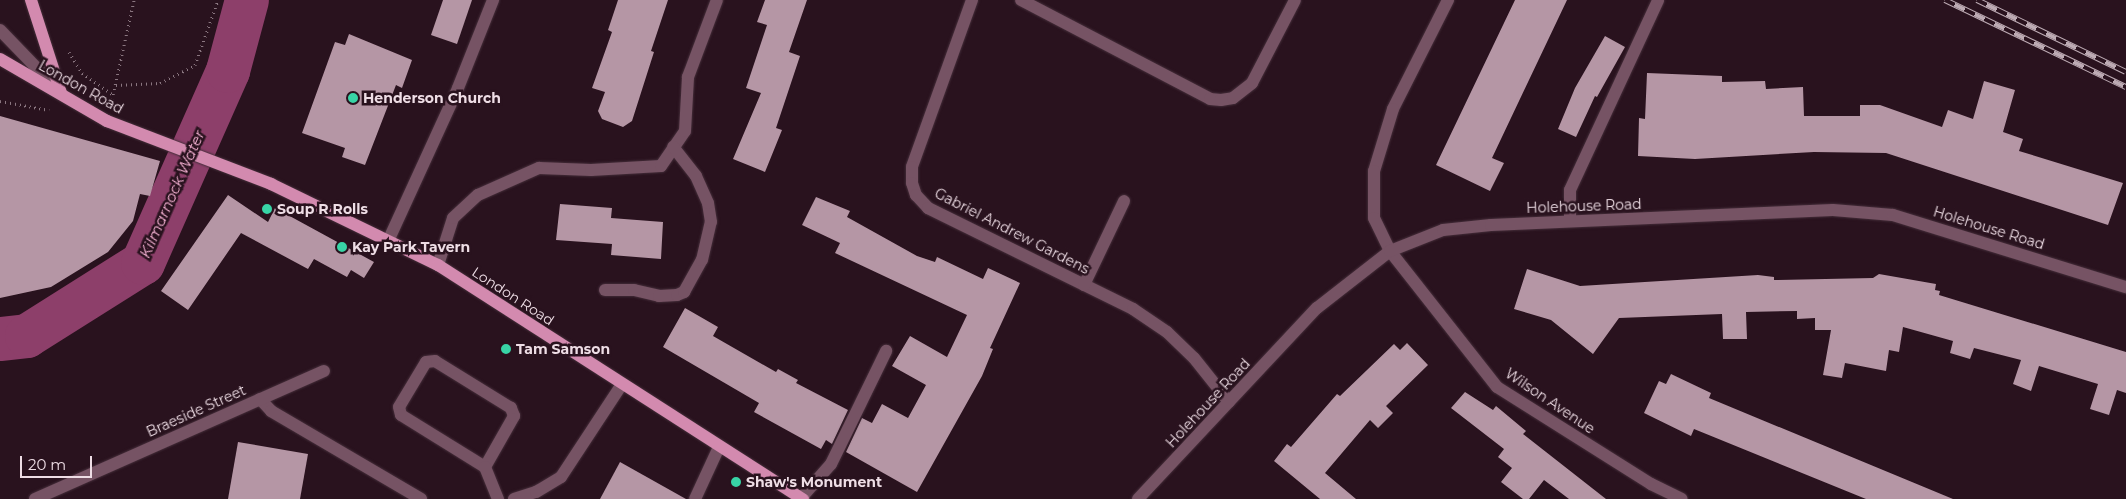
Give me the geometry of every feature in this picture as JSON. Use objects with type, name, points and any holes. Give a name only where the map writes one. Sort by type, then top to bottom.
[{"type":"main road","points":[[31,0],[61,93]]},
{"type":"main road","name":"London Road","points":[[0,59],[107,120],[271,184],[389,239],[438,265],[719,447],[802,498]]},
{"type":"street","points":[[389,239],[458,88],[493,0]]},
{"type":"street","points":[[438,265],[453,218],[478,195],[539,168],[591,170],[661,166],[685,131],[688,77],[717,0]]},
{"type":"street","name":"Gabriel Andrew Gardens","points":[[972,0],[912,167],[912,183],[916,196],[928,208],[1084,284],[1132,309],[1167,332],[1194,358],[1228,402]]},
{"type":"street","points":[[1021,0],[1210,99],[1221,100],[1233,98],[1252,83],[1295,0]]},
{"type":"street","name":"Wilson Avenue","points":[[1448,0],[1393,109],[1374,171],[1374,218],[1390,252],[1498,387],[1650,484],[1682,499]]},
{"type":"street","points":[[1570,221],[1570,190],[1658,0]]},
{"type":"street","points":[[0,30],[61,93]]},
{"type":"street","points":[[605,290],[634,290],[659,296],[677,295],[684,292],[702,260],[711,222],[708,203],[696,176],[674,147]]},
{"type":"street","points":[[1084,284],[1124,201]]},
{"type":"street","name":"Holehouse Road","points":[[1138,499],[1317,308],[1390,252],[1443,230],[1570,221],[1833,210],[1893,215],[2126,287]]},
{"type":"street","points":[[802,498],[832,464],[886,351]]},
{"type":"street","points":[[485,466],[514,416],[510,408],[435,361],[426,362],[399,407],[401,415],[485,466],[498,499]]},
{"type":"street","name":"Braeside Street","points":[[35,499],[324,371]]},
{"type":"street","points":[[514,499],[536,492],[561,477],[622,384]]},
{"type":"street","name":"Braeside Street","points":[[260,399],[270,411],[419,499]]},
{"type":"street","points":[[695,499],[719,447]]},
{"type":"path","points":[[107,120],[134,0]]},
{"type":"path","points":[[116,85],[160,83],[195,65],[218,0]]},
{"type":"path","points":[[67,48],[82,73],[114,95]]},
{"type":"building","points":[[443,0],[472,0],[457,44],[431,35]]},
{"type":"building","points":[[618,0],[668,0],[651,51],[654,52],[632,121],[623,127],[602,119],[598,111],[605,92],[592,88],[612,32],[608,30]]},
{"type":"building","points":[[765,0],[807,0],[789,52],[800,56],[776,128],[782,130],[765,172],[733,159],[761,93],[746,88],[767,25],[757,22]]},
{"type":"building","points":[[1515,0],[1567,0],[1492,158],[1504,163],[1490,191],[1436,165]]},
{"type":"building","name":"Henderson Church","points":[[349,34],[412,60],[402,88],[396,85],[365,165],[342,157],[345,148],[302,133],[335,42],[345,45]]},
{"type":"building","points":[[1605,36],[1625,47],[1597,97],[1595,96],[1576,137],[1558,129],[1575,88]]},
{"type":"building","points":[[1647,73],[1722,76],[1722,82],[1765,81],[1766,89],[1803,87],[1804,116],[1860,116],[1860,105],[1880,105],[1942,127],[1948,110],[1973,119],[1984,81],[2015,90],[2003,132],[2023,139],[2019,151],[2123,183],[2108,225],[1886,153],[1814,152],[1695,159],[1638,156],[1639,118],[1645,119]]},
{"type":"building","points":[[0,116],[160,161],[150,196],[140,194],[133,221],[108,252],[51,287],[0,298]]},
{"type":"building","points":[[228,195],[268,222],[275,208],[374,262],[364,278],[351,270],[347,277],[314,259],[308,269],[241,233],[188,310],[161,291]]},
{"type":"building","points":[[816,197],[850,211],[847,217],[917,256],[935,262],[937,257],[983,279],[988,268],[1020,283],[990,348],[993,349],[982,376],[917,492],[846,452],[862,418],[872,423],[882,404],[908,418],[926,385],[892,366],[910,336],[947,357],[967,315],[835,253],[840,243],[802,225]]},
{"type":"building","points":[[560,204],[612,208],[611,218],[663,222],[661,259],[611,255],[612,244],[556,240]]},
{"type":"building","points":[[1527,269],[1580,286],[1758,275],[1774,277],[1774,280],[1873,278],[1879,274],[1936,284],[1935,290],[1940,291],[1939,295],[2126,352],[2126,393],[2117,390],[2109,415],[2090,409],[2098,384],[2039,366],[2031,391],[2013,384],[2021,360],[1974,348],[1970,359],[1950,353],[1953,341],[1903,327],[1899,352],[1889,350],[1886,371],[1845,363],[1842,378],[1823,375],[1831,330],[1815,330],[1815,318],[1797,319],[1797,311],[1746,312],[1747,339],[1723,339],[1722,314],[1619,318],[1593,354],[1551,320],[1514,309]]},
{"type":"building","points":[[685,308],[718,327],[713,336],[776,372],[778,369],[798,380],[796,383],[848,410],[832,444],[826,440],[821,449],[754,412],[759,403],[663,347]]},
{"type":"building","points":[[1407,343],[1428,365],[1386,406],[1393,413],[1378,428],[1370,420],[1325,473],[1356,499],[1320,499],[1274,461],[1287,444],[1291,447],[1337,394],[1340,396],[1394,344],[1400,350]]},
{"type":"building","points":[[1671,374],[1711,393],[1709,398],[1953,499],[1866,499],[1694,429],[1691,436],[1644,413],[1659,381],[1666,384]]},
{"type":"building","points":[[1465,392],[1493,410],[1496,406],[1526,431],[1523,434],[1606,499],[1569,499],[1544,480],[1529,499],[1523,499],[1501,482],[1512,468],[1498,457],[1504,449],[1451,408]]},
{"type":"building","points":[[238,442],[308,454],[300,499],[228,499]]},
{"type":"building","points":[[620,462],[686,499],[600,499]]},
{"type":"waterway","name":"Kilmarnock Water","points":[[0,339],[27,336],[143,263],[228,71],[247,0]]},
{"type":"railway","points":[[1945,0],[2126,87]]},
{"type":"railway","points":[[1977,0],[2126,72]]},
{"type":"place","name":"Henderson Church","points":[[353,98]]},
{"type":"place","name":"Soup R Rolls","points":[[267,209]]},
{"type":"place","name":"Kay Park Tavern","points":[[342,247]]},
{"type":"place","name":"Tam Samson","points":[[506,349]]},
{"type":"place","name":"Shaw's Monument","points":[[736,482]]}]
